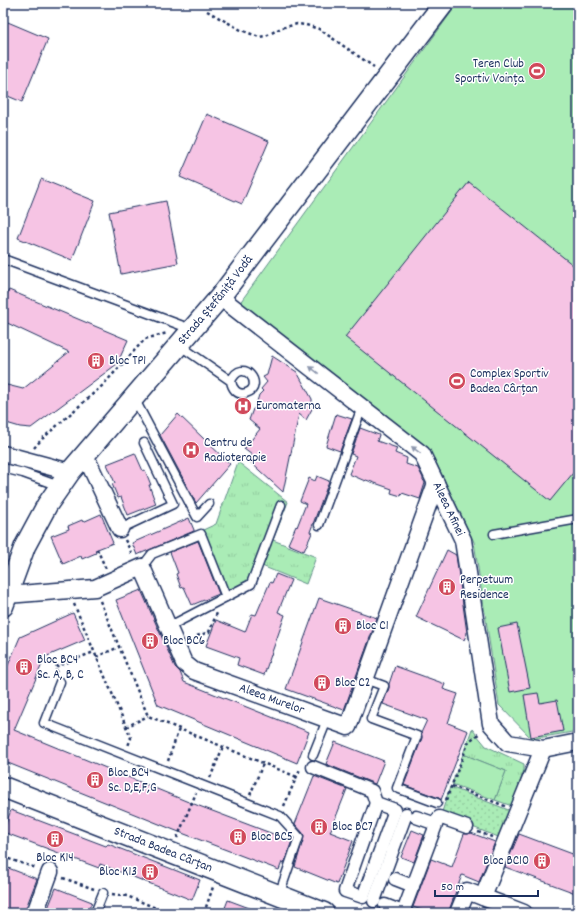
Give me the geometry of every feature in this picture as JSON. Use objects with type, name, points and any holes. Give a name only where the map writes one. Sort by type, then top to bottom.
[{"type":"street","name":"Strada Ștefăniță Vodă","points":[[5,600],[25,546],[47,505],[65,479],[134,398],[175,339],[192,330],[220,298],[444,3]]},
{"type":"street","name":"Aleea Afinei","points":[[220,298],[422,454],[463,540],[491,724]]},
{"type":"street","points":[[3,454],[23,460],[65,479]]},
{"type":"street","points":[[84,455],[120,529]]},
{"type":"street","name":"Aleea Murelor","points":[[138,562],[184,663],[194,671],[348,727],[436,483]]},
{"type":"street","points":[[5,600],[68,590],[95,588],[138,562]]},
{"type":"street","points":[[491,724],[508,743],[543,749],[578,742]]},
{"type":"street","points":[[483,897],[543,749]]},
{"type":"street","points":[[313,767],[372,791],[376,803],[345,891],[363,897],[395,810],[376,803]]},
{"type":"street","name":"Strada Badea Cârțan","points":[[3,787],[324,913]]},
{"type":"street","points":[[438,821],[404,913],[380,903],[411,815],[466,827]]},
{"type":"street","points":[[367,828],[386,835]]},
{"type":"street","points":[[354,864],[372,871]]},
{"type":"street","points":[[35,913],[50,872]]},
{"type":"street","points":[[395,879],[413,886]]},
{"type":"street","points":[[458,913],[467,891],[524,913]]},
{"type":"lane","points":[[3,259],[192,330]]},
{"type":"lane","points":[[175,339],[231,380]]},
{"type":"lane","points":[[134,398],[196,517],[209,504]]},
{"type":"lane","points":[[319,525],[362,408]]},
{"type":"lane","points":[[120,529],[173,504],[144,443]]},
{"type":"lane","points":[[3,468],[23,473],[65,479]]},
{"type":"lane","points":[[168,627],[251,584],[281,506]]},
{"type":"lane","points":[[494,534],[578,519]]},
{"type":"lane","points":[[138,562],[152,554],[202,534],[226,597]]},
{"type":"lane","points":[[365,678],[384,686],[372,719],[417,736],[397,788],[437,803]]},
{"type":"lane","points":[[60,682],[44,723],[280,816],[299,837],[279,895]]},
{"type":"lane","points":[[313,755],[327,720]]},
{"type":"lane","points":[[95,913],[103,893]]},
{"type":"path","points":[[207,11],[241,30],[259,37],[266,36],[281,28],[298,24],[319,29],[388,76]]},
{"type":"path","points":[[23,460],[42,439],[103,385],[145,339],[175,339]]},
{"type":"path","points":[[127,544],[138,562]]},
{"type":"path","points":[[97,549],[107,572]]},
{"type":"path","points":[[95,588],[148,716],[296,777]]},
{"type":"path","points":[[68,590],[131,738],[124,754]]},
{"type":"path","points":[[197,636],[209,632],[217,613]]},
{"type":"path","points":[[96,657],[119,647]]},
{"type":"path","points":[[55,667],[94,652]]},
{"type":"path","points":[[126,726],[148,716]]},
{"type":"path","points":[[438,821],[470,741],[491,724]]},
{"type":"path","points":[[164,770],[179,729]]},
{"type":"path","points":[[206,787],[223,747]]},
{"type":"path","points":[[280,816],[303,763],[313,755]]},
{"type":"path","points":[[247,803],[263,764]]},
{"type":"path","points":[[452,786],[518,811]]},
{"type":"path","points":[[175,844],[196,792]]},
{"type":"path","points":[[466,827],[506,842]]},
{"type":"path","points":[[204,913],[214,885]]},
{"type":"path","points":[[103,893],[127,896],[168,913]]},
{"type":"green space","name":"Complex Sportiv Badea Cârțan","points":[[458,3],[578,3],[578,731],[532,739],[499,705],[474,542],[434,458],[239,304]]},
{"type":"green space","points":[[238,462],[288,502],[273,540],[316,557],[306,584],[257,564],[250,582],[228,591],[203,530],[216,524]]},
{"type":"green space","points":[[472,729],[486,746],[524,764],[524,770],[512,806],[495,800],[506,771],[463,754]]},
{"type":"green space","points":[[463,754],[506,771],[495,800],[452,784]]},
{"type":"green space","points":[[450,787],[511,811],[501,838],[441,815]]},
{"type":"building","points":[[3,20],[48,39],[22,102],[3,94]]},
{"type":"building","points":[[207,114],[269,141],[242,204],[180,177]]},
{"type":"building","points":[[41,179],[95,201],[72,260],[18,238]]},
{"type":"building","points":[[469,182],[578,269],[578,467],[550,501],[345,337]]},
{"type":"building","points":[[166,201],[178,263],[121,274],[109,212]]},
{"type":"building","name":"Bloc TP1","points":[[9,290],[128,340],[117,364],[31,428],[20,427],[3,422],[3,384],[23,389],[69,352],[3,321],[3,301]]},
{"type":"building","points":[[272,356],[297,372],[312,399],[312,409],[306,420],[299,414],[283,492],[248,460],[252,455],[244,449],[260,429],[249,420],[259,395],[263,391],[261,389],[267,382],[263,377],[267,375]]},
{"type":"building","name":"Centru de Radioterapie","points":[[178,414],[230,464],[196,503],[160,435]]},
{"type":"building","points":[[336,414],[352,419],[340,451],[326,446]]},
{"type":"building","points":[[360,428],[379,435],[377,441],[397,448],[395,453],[407,458],[406,464],[418,468],[425,483],[420,499],[402,493],[401,496],[391,493],[392,489],[366,480],[365,481],[349,474],[356,456],[351,454]]},
{"type":"building","points":[[135,453],[143,471],[145,470],[156,504],[128,515],[121,497],[118,498],[112,484],[115,483],[107,464]]},
{"type":"building","points":[[317,476],[329,481],[310,532],[312,533],[304,551],[288,544],[296,526],[297,527],[306,504],[300,501],[309,478],[315,481]]},
{"type":"building","points":[[101,514],[113,543],[95,550],[96,553],[82,559],[81,556],[63,564],[51,536],[69,529],[68,526],[82,520],[83,522]]},
{"type":"building","points":[[189,518],[194,531],[137,555],[132,543]]},
{"type":"building","points":[[198,541],[219,594],[192,605],[184,587],[181,588],[176,574],[178,573],[170,552]]},
{"type":"building","name":"Perpetuum Residence","points":[[447,550],[456,555],[467,633],[464,640],[416,617]]},
{"type":"building","points":[[276,574],[291,580],[278,612],[285,615],[264,675],[237,665],[239,658],[206,646],[216,620],[245,632],[252,614],[256,615],[270,582],[272,583]]},
{"type":"building","name":"Bloc BC6","points":[[141,590],[175,667],[180,672],[184,682],[309,732],[297,763],[158,705],[116,600]]},
{"type":"building","points":[[319,598],[377,618],[344,710],[286,689]]},
{"type":"building","points":[[73,613],[85,640],[45,657],[14,730],[186,801],[289,840],[291,836],[293,838],[284,863],[282,862],[279,870],[174,830],[3,761],[3,677],[20,637]]},
{"type":"building","points":[[517,624],[530,688],[510,692],[498,628]]},
{"type":"building","points":[[395,666],[445,684],[443,689],[458,694],[448,723],[468,731],[441,800],[404,785],[422,738],[421,733],[427,720],[383,704]]},
{"type":"building","points":[[538,693],[540,703],[557,700],[563,731],[531,737],[524,695]]},
{"type":"building","points":[[335,742],[384,761],[375,784],[326,764]]},
{"type":"building","name":"Bloc BC7","points":[[314,776],[347,789],[330,832],[353,841],[337,884],[295,867],[304,836],[295,824]]},
{"type":"building","points":[[11,810],[106,846],[108,844],[200,880],[192,900],[100,864],[99,868],[3,832]]},
{"type":"building","points":[[412,830],[424,835],[414,862],[401,857]]},
{"type":"building","points":[[471,833],[495,842],[479,882],[462,875],[448,913],[430,913],[413,907],[431,859],[452,867],[464,834]]},
{"type":"building","name":"Bloc BC10","points":[[519,834],[578,856],[578,894],[505,867]]},
{"type":"building","points":[[3,866],[37,879],[24,913],[3,913]]},
{"type":"building","points":[[56,888],[92,902],[87,913],[46,913]]},
{"type":"building","points":[[228,900],[260,912],[260,913],[223,913]]},
{"type":"place","name":"Teren Club Sportiv Voința","points":[[537,71]]},
{"type":"place","name":"Bloc TP1","points":[[96,361]]},
{"type":"place","name":"Complex Sportiv Badea Cârțan","points":[[457,381]]},
{"type":"place","name":"Euromaterna","points":[[243,406]]},
{"type":"place","name":"Centru de Radioterapie","points":[[191,450]]},
{"type":"place","name":"Perpetuum Residence","points":[[447,587]]},
{"type":"place","name":"Bloc C1","points":[[343,626]]},
{"type":"place","name":"Bloc BC6","points":[[150,641]]},
{"type":"place","name":"Bloc BC4 Sc. A, B, C","points":[[24,667]]},
{"type":"place","name":"Bloc C2","points":[[322,683]]},
{"type":"place","name":"Bloc BC4 Sc. D,E,F,G","points":[[95,780]]},
{"type":"place","name":"Bloc BC7","points":[[319,827]]},
{"type":"place","name":"Bloc BC5","points":[[238,837]]},
{"type":"place","name":"Bloc K14","points":[[55,839]]},
{"type":"place","name":"Bloc BC10","points":[[542,861]]},
{"type":"place","name":"Bloc K13","points":[[150,872]]}]
